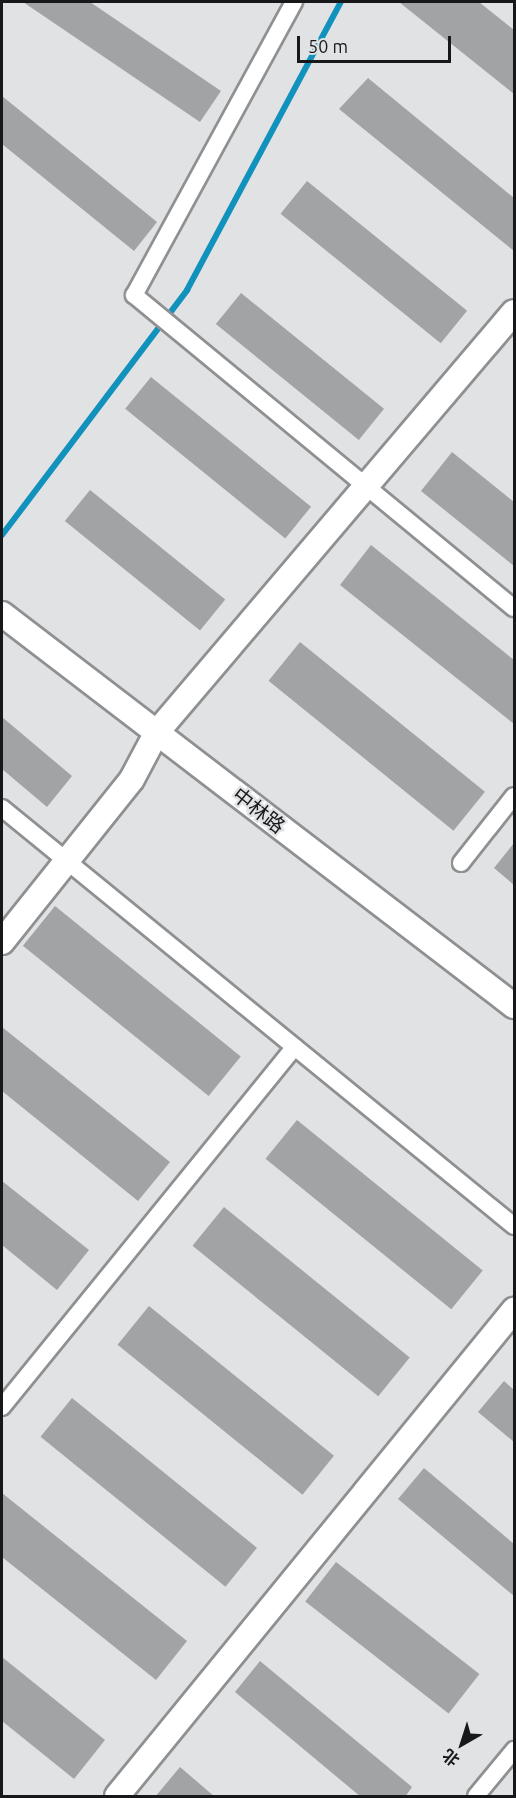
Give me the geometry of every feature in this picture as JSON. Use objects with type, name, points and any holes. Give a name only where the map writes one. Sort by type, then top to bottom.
[{"type":"street","points":[[294,2],[134,295],[170,328],[514,608]]},
{"type":"street","points":[[2,942],[132,779],[157,732],[514,312]]},
{"type":"street","name":"中林路","points":[[2,614],[514,1006]]},
{"type":"street","points":[[461,863],[514,796]]},
{"type":"street","points":[[2,808],[514,1226]]},
{"type":"street","points":[[2,1407],[295,1047]]},
{"type":"street","points":[[117,1797],[512,1319]]},
{"type":"street","points":[[476,1797],[514,1750]]},
{"type":"building","points":[[23,2],[90,2],[221,91],[200,122]]},
{"type":"building","points":[[399,2],[479,2],[514,30],[514,94]]},
{"type":"building","points":[[368,78],[514,198],[514,251],[339,109]]},
{"type":"building","points":[[2,96],[157,222],[134,251],[2,144]]},
{"type":"building","points":[[307,181],[467,311],[441,343],[281,214]]},
{"type":"building","points":[[241,293],[384,409],[359,440],[216,324]]},
{"type":"building","points":[[151,377],[311,507],[285,539],[125,409]]},
{"type":"building","points":[[452,452],[514,502],[514,566],[421,491]]},
{"type":"building","points":[[90,490],[225,600],[200,631],[65,521]]},
{"type":"building","points":[[371,545],[514,660],[514,724],[340,585]]},
{"type":"building","points":[[300,642],[485,792],[453,831],[269,681]]},
{"type":"building","points":[[2,717],[72,776],[47,807],[2,769]]},
{"type":"building","points":[[514,843],[514,885],[494,868]]},
{"type":"building","points":[[55,906],[241,1056],[209,1096],[23,946]]},
{"type":"building","points":[[2,1027],[170,1162],[138,1201],[2,1091]]},
{"type":"building","points":[[297,1120],[483,1270],[451,1309],[266,1159]]},
{"type":"building","points":[[2,1181],[89,1250],[57,1290],[2,1245]]},
{"type":"building","points":[[224,1207],[410,1357],[378,1396],[193,1246]]},
{"type":"building","points":[[149,1306],[334,1456],[302,1495],[118,1345]]},
{"type":"building","points":[[504,1381],[514,1390],[514,1442],[478,1412]]},
{"type":"building","points":[[72,1398],[257,1548],[225,1587],[41,1437]]},
{"type":"building","points":[[424,1468],[514,1544],[514,1596],[398,1499]]},
{"type":"building","points":[[2,1493],[187,1641],[156,1680],[2,1557]]},
{"type":"building","points":[[336,1562],[479,1674],[449,1713],[305,1601]]},
{"type":"building","points":[[2,1657],[105,1740],[74,1779],[2,1721]]},
{"type":"building","points":[[260,1661],[412,1787],[405,1797],[361,1797],[235,1692]]},
{"type":"building","points":[[180,1767],[215,1797],[155,1797]]},
{"type":"waterway","points":[[2,535],[187,290],[341,2]]}]
